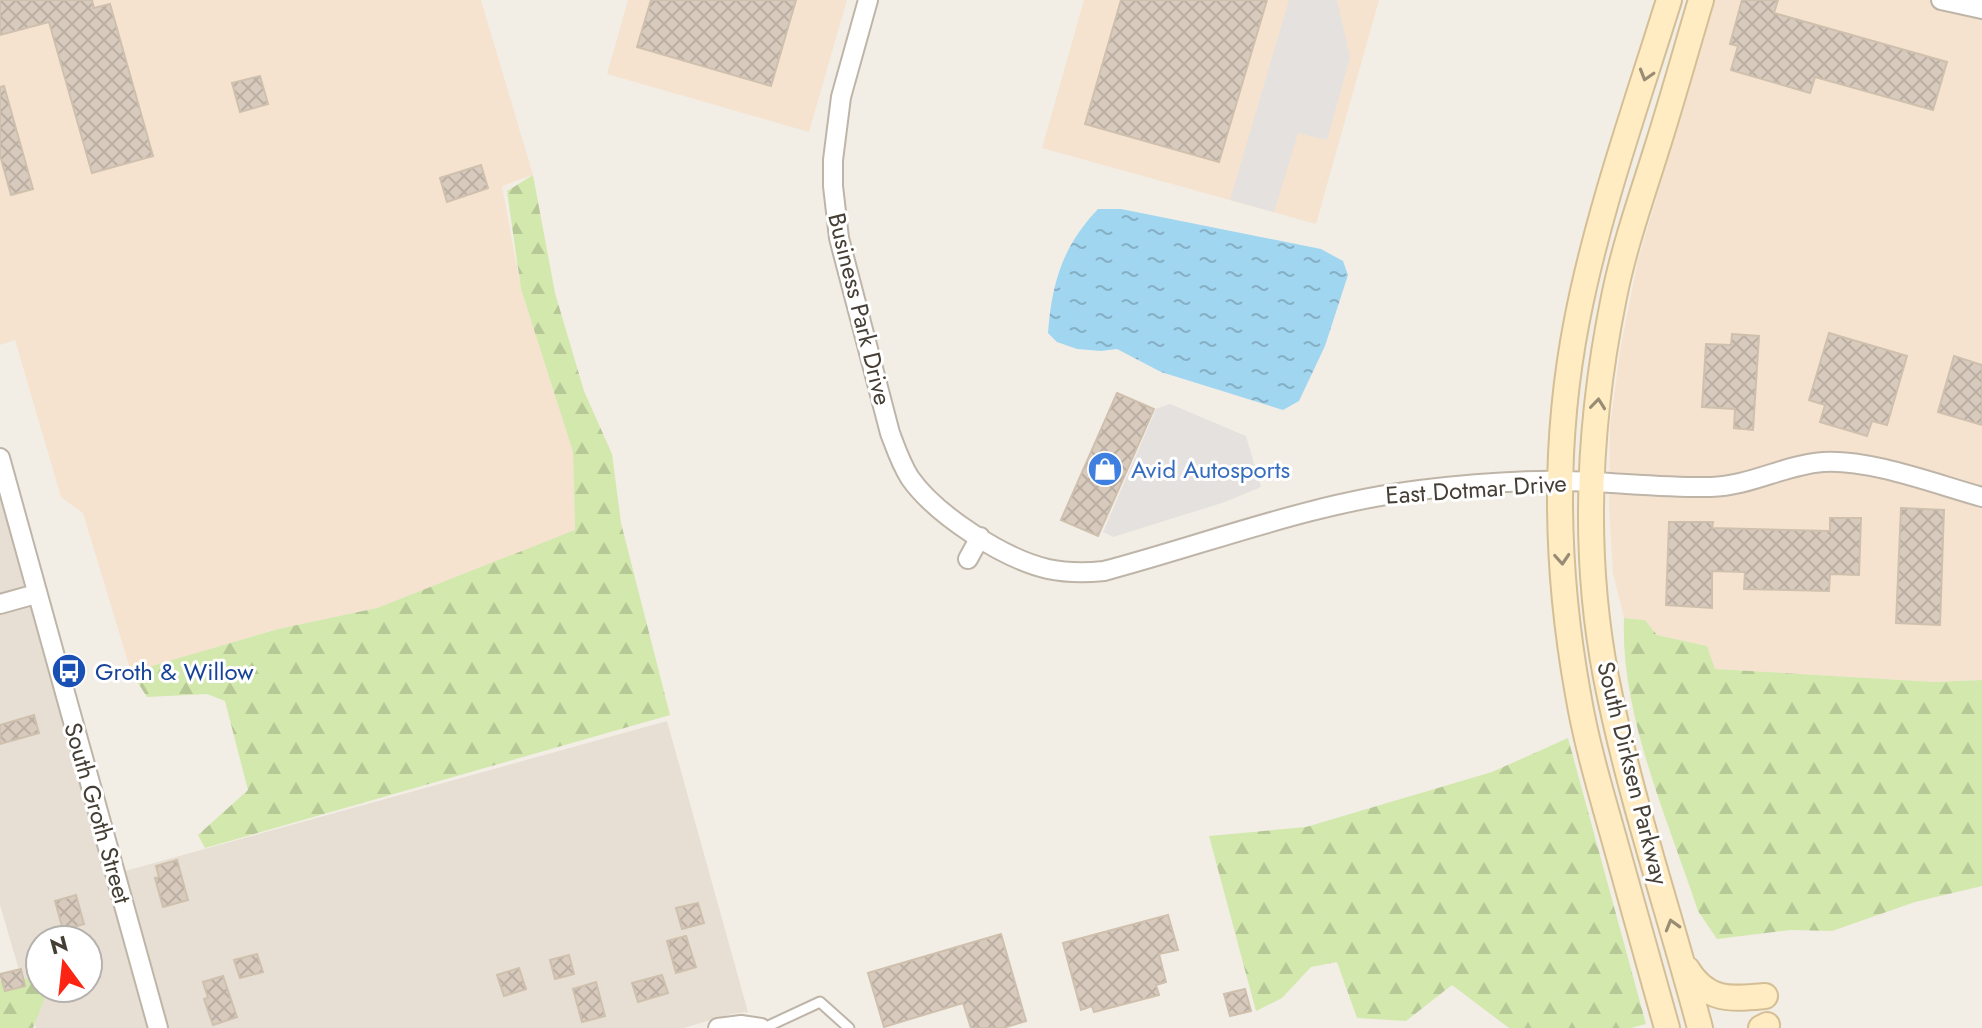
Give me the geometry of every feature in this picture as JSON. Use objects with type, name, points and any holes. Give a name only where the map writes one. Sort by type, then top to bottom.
[{"type":"main road","name":"South Dirksen Parkway","points":[[1667,1028],[1590,754],[1578,695],[1564,586],[1561,450],[1577,321],[1598,233],[1669,0]]},
{"type":"main road","name":"South Dirksen Parkway","points":[[1700,1028],[1623,753],[1605,674],[1595,576],[1592,482],[1598,398],[1615,294],[1701,0]]},
{"type":"main road","points":[[1681,957],[1690,974],[1710,994],[1736,999],[1765,996]]},
{"type":"street","name":"Business Park Drive","points":[[868,0],[841,97],[835,133],[833,186],[839,238],[899,459],[936,507],[980,537]]},
{"type":"street","points":[[1941,0],[1982,9]]},
{"type":"street","name":"South Groth Street","points":[[0,458],[158,1028]]},
{"type":"street","name":"East Dotmar Drive","points":[[980,537],[1032,564],[1085,573],[1104,571],[1340,503],[1434,488],[1561,481],[1726,486],[1740,485],[1784,470],[1821,462],[1854,463],[1982,497]]},
{"type":"street","points":[[968,559],[980,537]]},
{"type":"street","points":[[0,604],[36,594]]},
{"type":"street","points":[[718,1028],[741,1025],[763,1028]]},
{"type":"lane","points":[[763,1028],[820,1002],[849,1028]]},
{"type":"shaded area","points":[[0,0],[481,0],[533,175],[502,186],[521,289],[573,452],[575,531],[377,608],[278,629],[131,672],[83,513],[61,497],[15,340],[0,345]]},
{"type":"shaded area","points":[[628,0],[847,0],[809,132],[607,74]]},
{"type":"shaded area","points":[[1084,0],[1379,0],[1316,224],[1042,148]]},
{"type":"shaded area","points":[[1289,0],[1337,0],[1350,57],[1327,140],[1298,133],[1274,212],[1230,200]]},
{"type":"shaded area","points":[[1715,0],[1982,0],[1982,680],[1935,682],[1714,669],[1707,646],[1657,635],[1645,620],[1624,618],[1613,573],[1609,509],[1610,426],[1620,351],[1638,260]]},
{"type":"shaded area","points":[[1170,404],[1246,436],[1261,487],[1225,502],[1113,537],[1103,532],[1156,409]]},
{"type":"shaded area","points":[[0,495],[107,876],[667,721],[748,1012],[684,1028],[36,1028],[29,1004],[104,1004],[104,924],[24,924],[24,987],[0,905]]},
{"type":"green space","points":[[533,175],[555,293],[584,391],[612,454],[621,523],[670,715],[205,848],[198,835],[248,790],[225,701],[207,694],[147,697],[131,672],[278,629],[377,608],[575,530],[573,452],[521,289],[507,191]]},
{"type":"green space","points":[[1624,618],[1645,620],[1657,635],[1707,646],[1715,669],[1935,682],[1982,680],[1982,886],[1915,902],[1832,931],[1791,930],[1717,939],[1698,911],[1648,766],[1630,691]]},
{"type":"green space","points":[[1568,738],[1646,1024],[1631,1028],[1509,1028],[1452,985],[1406,1021],[1357,1018],[1337,962],[1311,967],[1282,998],[1256,1011],[1209,836],[1306,827],[1492,772]]},
{"type":"green space","points":[[24,979],[24,1004],[42,1004],[33,1028],[0,1028],[0,981]]},
{"type":"water","points":[[1098,209],[1121,209],[1321,249],[1343,261],[1348,275],[1325,346],[1299,401],[1283,410],[1161,372],[1117,349],[1077,349],[1057,342],[1048,333],[1056,281],[1076,237]]},
{"type":"building","points":[[0,0],[92,0],[94,8],[110,4],[153,156],[92,173],[49,22],[0,35]]},
{"type":"building","points":[[651,0],[796,0],[771,86],[637,47]]},
{"type":"building","points":[[1121,0],[1267,0],[1219,162],[1085,124]]},
{"type":"building","points":[[1742,0],[1778,0],[1774,13],[1947,62],[1933,110],[1815,77],[1810,93],[1731,70],[1738,46],[1730,44]]},
{"type":"building","points":[[260,76],[268,104],[240,112],[232,83]]},
{"type":"building","points":[[4,86],[33,189],[11,195],[0,155],[0,87]]},
{"type":"building","points":[[481,165],[488,188],[447,202],[440,178]]},
{"type":"building","points":[[1829,333],[1907,356],[1887,425],[1872,421],[1867,436],[1820,422],[1825,405],[1809,400]]},
{"type":"building","points":[[1732,334],[1759,336],[1753,430],[1734,428],[1735,409],[1702,407],[1706,344],[1731,345]]},
{"type":"building","points":[[1954,356],[1982,365],[1982,425],[1938,412]]},
{"type":"building","points":[[1117,393],[1154,409],[1098,536],[1061,520]]},
{"type":"building","points":[[1901,508],[1944,510],[1940,625],[1896,623]]},
{"type":"building","points":[[1830,518],[1861,518],[1859,575],[1830,574],[1829,591],[1744,589],[1745,572],[1712,571],[1712,608],[1666,605],[1669,522],[1713,522],[1712,528],[1830,531]]},
{"type":"building","points":[[34,715],[39,733],[0,744],[0,725]]},
{"type":"building","points":[[177,860],[188,900],[163,907],[155,878],[159,877],[156,866]]},
{"type":"building","points":[[76,895],[84,924],[61,924],[55,901]]},
{"type":"building","points":[[698,903],[704,923],[682,929],[676,908]]},
{"type":"building","points":[[1168,915],[1178,950],[1159,954],[1166,982],[1156,985],[1159,995],[1094,1012],[1092,1006],[1081,1010],[1063,943]]},
{"type":"building","points":[[1001,934],[1026,1021],[1003,1028],[971,1028],[963,1003],[884,1027],[868,973]]},
{"type":"building","points":[[686,936],[696,967],[676,973],[667,941]]},
{"type":"building","points":[[257,954],[263,972],[240,978],[234,960]]},
{"type":"building","points":[[569,955],[574,974],[555,979],[550,960]]},
{"type":"building","points":[[519,968],[526,989],[504,996],[497,975]]},
{"type":"building","points":[[21,969],[24,986],[5,991],[0,974]]},
{"type":"building","points":[[662,975],[668,993],[638,1002],[632,983]]},
{"type":"building","points":[[223,976],[237,1017],[213,1025],[204,999],[208,998],[203,982]]},
{"type":"building","points":[[596,982],[605,1016],[582,1022],[573,989]]},
{"type":"building","points":[[1245,989],[1251,1011],[1230,1016],[1224,994]]},
{"type":"place","name":"Avid Autosports","points":[[1105,469]]},
{"type":"place","name":"Groth & Willow","points":[[69,671]]}]
